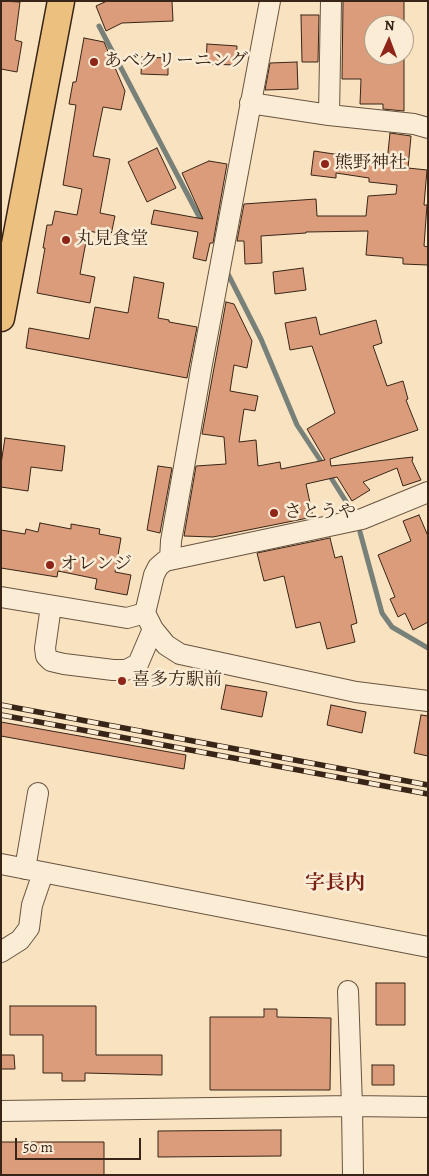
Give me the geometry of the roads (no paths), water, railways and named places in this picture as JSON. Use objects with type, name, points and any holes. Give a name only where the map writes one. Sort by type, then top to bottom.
[{"type":"main road","points":[[1,318],[61,1]]},
{"type":"street","points":[[167,560],[270,1]]},
{"type":"street","points":[[329,115],[331,1]]},
{"type":"street","points":[[250,103],[329,115],[414,124],[428,128]]},
{"type":"street","points":[[51,606],[45,648],[46,656],[51,661],[126,670],[138,664],[144,653],[154,575],[158,567],[167,560],[362,518],[428,492]]},
{"type":"street","points":[[1,596],[51,606],[149,621],[166,645],[180,654],[356,692],[428,701]]},
{"type":"street","points":[[1,952],[20,940],[29,928],[38,793]]},
{"type":"street","points":[[1,864],[428,947]]},
{"type":"street","points":[[348,991],[353,1175]]},
{"type":"street","points":[[1,1111],[352,1106],[428,1107]]},
{"type":"waterway","points":[[99,26],[203,224]]},
{"type":"waterway","points":[[226,270],[261,339],[297,425],[324,466]]},
{"type":"waterway","points":[[328,473],[352,511]]},
{"type":"waterway","points":[[360,532],[382,613],[392,627],[428,648]]},
{"type":"railway","points":[[1,705],[428,785]]},
{"type":"railway","points":[[1,715],[428,794]]},
{"type":"place","name":"あべクリーニング","points":[[94,62]]},
{"type":"place","name":"熊野神社","points":[[325,164]]},
{"type":"place","name":"丸見食堂","points":[[66,240]]},
{"type":"place","name":"さとうや","points":[[274,513]]},
{"type":"place","name":"オレンジ","points":[[50,565]]},
{"type":"place","name":"喜多方駅前","points":[[122,681]]},
{"type":"district","name":"字長内","points":[[335,884]]}]
